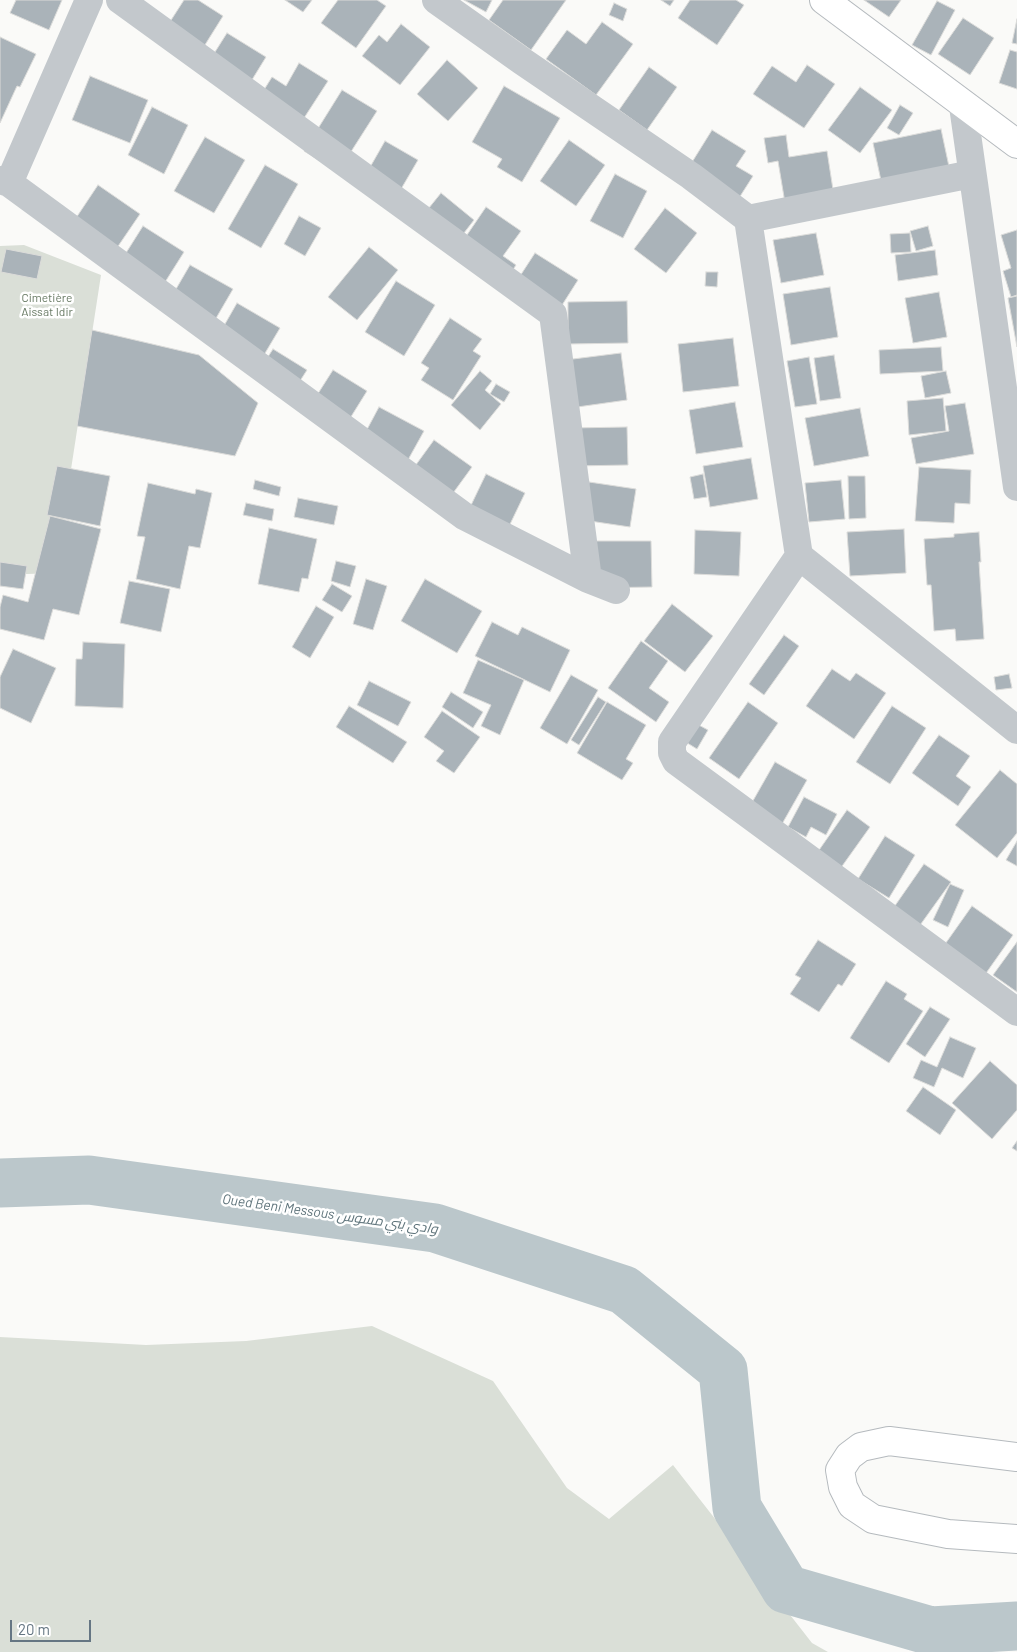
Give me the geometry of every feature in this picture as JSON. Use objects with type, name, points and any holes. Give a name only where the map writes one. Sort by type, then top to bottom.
[{"type":"main road","points":[[824,0],[963,106],[1017,144]]},
{"type":"main road","points":[[1017,1457],[889,1441],[861,1447],[848,1456],[840,1470],[843,1487],[852,1505],[873,1518],[948,1534],[1017,1539]]},
{"type":"street","points":[[89,0],[5,182],[464,516],[588,579],[616,590]]},
{"type":"street","points":[[120,0],[553,314],[588,579]]},
{"type":"street","points":[[436,0],[691,176],[748,220],[799,556],[1017,730]]},
{"type":"street","points":[[963,106],[1017,487]]},
{"type":"street","points":[[748,220],[972,174]]},
{"type":"street","points":[[799,556],[672,742],[672,753],[676,761],[1017,1012]]},
{"type":"green space","name":"Cimetière Aissat Idir","points":[[24,245],[101,275],[55,573],[0,575],[0,246]]},
{"type":"green space","points":[[372,1326],[493,1381],[567,1488],[609,1519],[673,1465],[812,1643],[828,1652],[0,1652],[0,1337],[146,1345],[246,1341]]},
{"type":"building","points":[[16,0],[62,0],[49,30],[10,13]]},
{"type":"building","points":[[184,0],[198,0],[223,16],[193,64],[157,42]]},
{"type":"building","points":[[285,0],[312,0],[303,12]]},
{"type":"building","points":[[338,0],[377,0],[386,6],[356,48],[321,23]]},
{"type":"building","points":[[464,0],[492,0],[486,12]]},
{"type":"building","points":[[503,0],[566,0],[531,50],[489,20]]},
{"type":"building","points":[[661,0],[674,0],[670,6]]},
{"type":"building","points":[[690,0],[736,0],[744,5],[717,45],[678,18]]},
{"type":"building","points":[[864,0],[901,0],[889,17]]},
{"type":"building","points":[[937,1],[955,10],[931,55],[912,45]]},
{"type":"building","points":[[614,3],[627,9],[623,21],[609,15]]},
{"type":"building","points":[[963,18],[994,38],[970,75],[938,54]]},
{"type":"building","points":[[1017,19],[1017,44],[1012,43]]},
{"type":"building","points":[[602,22],[633,44],[596,95],[546,59],[567,30],[586,44]]},
{"type":"building","points":[[401,24],[430,47],[400,85],[362,56],[379,35],[387,42]]},
{"type":"building","points":[[227,33],[266,57],[242,96],[203,71]]},
{"type":"building","points":[[0,37],[36,54],[20,87],[17,86],[0,123]]},
{"type":"building","points":[[1010,50],[1017,52],[1017,89],[999,83]]},
{"type":"building","points":[[447,60],[478,88],[448,121],[417,94]]},
{"type":"building","points":[[299,63],[328,81],[293,135],[252,109],[272,77],[286,86]]},
{"type":"building","points":[[807,65],[835,84],[804,128],[753,94],[772,66],[796,82]]},
{"type":"building","points":[[649,67],[677,87],[647,130],[619,110]]},
{"type":"building","points":[[90,76],[148,100],[130,143],[72,120]]},
{"type":"building","points":[[504,86],[560,118],[522,182],[497,167],[502,159],[472,142]]},
{"type":"building","points":[[860,87],[892,110],[860,153],[828,130]]},
{"type":"building","points":[[342,90],[377,111],[338,172],[304,151]]},
{"type":"building","points":[[900,105],[913,113],[899,135],[887,128]]},
{"type":"building","points":[[152,107],[188,125],[164,174],[128,155]]},
{"type":"building","points":[[941,129],[951,176],[883,190],[873,143]]},
{"type":"building","points":[[712,130],[746,151],[736,166],[753,176],[739,198],[689,167]]},
{"type":"building","points":[[786,135],[789,157],[827,151],[834,196],[785,203],[778,161],[768,163],[764,138]]},
{"type":"building","points":[[205,137],[245,160],[214,213],[174,191]]},
{"type":"building","points":[[569,140],[605,165],[576,206],[540,181]]},
{"type":"building","points":[[385,141],[418,160],[394,201],[361,183]]},
{"type":"building","points":[[265,165],[298,184],[261,248],[228,229]]},
{"type":"building","points":[[615,174],[647,191],[623,238],[590,221]]},
{"type":"building","points":[[98,185],[140,214],[110,258],[68,230]]},
{"type":"building","points":[[441,193],[474,220],[450,251],[416,224]]},
{"type":"building","points":[[486,207],[521,231],[503,256],[516,265],[500,289],[452,257]]},
{"type":"building","points":[[665,208],[697,233],[666,273],[634,249]]},
{"type":"building","points":[[299,216],[321,228],[305,256],[284,244]]},
{"type":"building","points":[[143,226],[184,252],[155,298],[114,272]]},
{"type":"building","points":[[928,226],[933,246],[916,251],[910,231]]},
{"type":"building","points":[[1017,230],[1017,295],[1011,297],[1003,271],[1011,268],[1001,235]]},
{"type":"building","points":[[816,233],[824,275],[781,283],[773,240]]},
{"type":"building","points":[[910,233],[911,252],[891,253],[890,234]]},
{"type":"building","points":[[369,247],[398,270],[357,320],[328,297]]},
{"type":"building","points":[[6,249],[42,256],[37,279],[1,272]]},
{"type":"building","points":[[935,250],[938,275],[898,281],[895,255]]},
{"type":"building","points":[[535,253],[578,280],[550,324],[507,296]]},
{"type":"building","points":[[190,265],[233,289],[208,332],[165,308]]},
{"type":"building","points":[[706,272],[718,272],[717,287],[705,286]]},
{"type":"building","points":[[396,281],[435,305],[404,356],[365,332]]},
{"type":"building","points":[[830,287],[838,337],[791,345],[783,294]]},
{"type":"building","points":[[939,292],[947,337],[913,343],[905,298]]},
{"type":"building","points":[[1017,296],[1017,347],[1008,298]]},
{"type":"building","points":[[627,301],[628,343],[568,344],[568,302]]},
{"type":"building","points":[[237,303],[280,328],[255,370],[213,345]]},
{"type":"building","points":[[450,318],[482,339],[473,351],[481,356],[453,400],[421,380],[429,368],[421,363]]},
{"type":"building","points":[[92,330],[199,355],[258,403],[235,456],[77,426]]},
{"type":"building","points":[[733,338],[739,386],[683,392],[678,344]]},
{"type":"building","points":[[941,347],[943,371],[880,374],[879,350]]},
{"type":"building","points":[[273,349],[307,370],[289,398],[255,377]]},
{"type":"building","points":[[621,353],[627,400],[563,409],[557,361]]},
{"type":"building","points":[[834,355],[841,398],[820,401],[814,358]]},
{"type":"building","points":[[809,357],[817,404],[795,407],[787,361]]},
{"type":"building","points":[[333,370],[367,391],[339,436],[305,414]]},
{"type":"building","points":[[480,371],[492,381],[485,390],[501,404],[480,430],[451,405]]},
{"type":"building","points":[[946,371],[951,393],[925,398],[921,376]]},
{"type":"building","points":[[496,384],[510,392],[504,402],[490,394]]},
{"type":"building","points":[[943,398],[946,431],[909,435],[907,401]]},
{"type":"building","points":[[735,402],[743,447],[696,454],[689,410]]},
{"type":"building","points":[[965,403],[974,454],[916,464],[911,438],[949,431],[945,406]]},
{"type":"building","points":[[379,407],[424,431],[399,476],[355,452]]},
{"type":"building","points":[[860,408],[869,456],[814,466],[805,418]]},
{"type":"building","points":[[627,427],[628,465],[572,466],[571,428]]},
{"type":"building","points":[[434,440],[472,467],[440,511],[402,484]]},
{"type":"building","points":[[751,458],[758,499],[710,507],[703,466]]},
{"type":"building","points":[[57,466],[110,476],[100,526],[47,515]]},
{"type":"building","points":[[919,467],[971,470],[970,504],[955,503],[954,523],[915,521]]},
{"type":"building","points":[[486,474],[525,493],[501,543],[462,524]]},
{"type":"building","points":[[703,474],[707,497],[694,499],[690,477]]},
{"type":"building","points":[[848,476],[865,476],[866,518],[849,519]]},
{"type":"building","points":[[255,480],[281,487],[279,496],[253,489]]},
{"type":"building","points":[[841,480],[845,519],[809,522],[805,483]]},
{"type":"building","points":[[589,482],[636,489],[630,527],[583,520]]},
{"type":"building","points":[[148,483],[195,494],[196,489],[212,493],[200,548],[189,546],[180,589],[136,579],[145,537],[137,536]]},
{"type":"building","points":[[298,498],[338,506],[334,525],[294,517]]},
{"type":"building","points":[[246,503],[274,509],[272,521],[243,515]]},
{"type":"building","points":[[50,516],[101,529],[79,615],[53,609],[44,640],[0,629],[0,607],[3,595],[28,602]]},
{"type":"building","points":[[269,528],[317,539],[308,579],[302,578],[299,592],[258,584]]},
{"type":"building","points":[[904,529],[906,573],[850,576],[847,532]]},
{"type":"building","points":[[695,530],[741,532],[739,576],[694,574]]},
{"type":"building","points":[[979,532],[984,639],[956,641],[955,629],[934,631],[931,585],[927,585],[924,539],[954,537],[954,534]]},
{"type":"building","points":[[586,541],[651,541],[652,587],[587,588]]},
{"type":"building","points":[[336,561],[356,566],[350,587],[331,581]]},
{"type":"building","points":[[0,562],[27,566],[23,589],[0,586]]},
{"type":"building","points":[[366,579],[387,586],[373,630],[353,624]]},
{"type":"building","points":[[425,579],[482,611],[457,653],[401,621]]},
{"type":"building","points":[[129,581],[170,589],[161,632],[120,623]]},
{"type":"building","points":[[332,584],[352,596],[342,612],[322,600]]},
{"type":"building","points":[[672,604],[713,636],[685,672],[644,641]]},
{"type":"building","points":[[316,606],[334,617],[310,658],[292,647]]},
{"type":"building","points":[[492,622],[518,635],[522,627],[570,650],[550,692],[475,656]]},
{"type":"building","points":[[784,635],[799,646],[764,695],[749,684]]},
{"type":"building","points":[[641,641],[668,661],[649,688],[669,702],[656,722],[608,688]]},
{"type":"building","points":[[83,642],[125,644],[123,708],[75,706],[76,659],[82,659]]},
{"type":"building","points":[[13,649],[56,668],[31,723],[0,708],[0,677]]},
{"type":"building","points":[[478,660],[524,680],[500,735],[481,726],[491,705],[463,693]]},
{"type":"building","points":[[832,669],[850,681],[856,673],[886,693],[854,739],[806,706]]},
{"type":"building","points":[[1009,674],[1012,688],[996,690],[994,677]]},
{"type":"building","points":[[571,675],[598,690],[567,744],[540,728]]},
{"type":"building","points":[[369,681],[411,702],[398,726],[357,705]]},
{"type":"building","points":[[451,692],[483,712],[473,728],[442,707]]},
{"type":"building","points":[[598,697],[606,702],[579,745],[571,740]]},
{"type":"building","points":[[607,702],[646,725],[626,759],[633,763],[622,780],[577,753]]},
{"type":"building","points":[[748,702],[778,723],[739,779],[709,758]]},
{"type":"building","points":[[349,706],[407,742],[393,763],[336,727]]},
{"type":"building","points":[[892,706],[926,728],[890,784],[856,762]]},
{"type":"building","points":[[442,711],[480,737],[454,773],[436,761],[444,751],[424,737]]},
{"type":"building","points":[[695,723],[708,730],[697,749],[684,741]]},
{"type":"building","points":[[939,735],[970,756],[956,776],[971,787],[958,806],[912,773]]},
{"type":"building","points":[[775,762],[807,780],[782,824],[750,806]]},
{"type":"building","points":[[1000,770],[1017,784],[1017,833],[997,858],[955,825]]},
{"type":"building","points":[[804,797],[837,814],[826,835],[811,827],[806,837],[788,827]]},
{"type":"building","points":[[847,810],[870,827],[840,869],[817,853]]},
{"type":"building","points":[[885,836],[915,855],[889,898],[858,879]]},
{"type":"building","points":[[1017,841],[1017,866],[1006,860]]},
{"type":"building","points":[[924,864],[951,882],[918,928],[892,910]]},
{"type":"building","points":[[950,884],[964,890],[948,927],[933,920]]},
{"type":"building","points":[[972,906],[1013,935],[984,976],[943,947]]},
{"type":"building","points":[[818,940],[856,964],[842,986],[838,984],[819,1012],[790,994],[801,978],[795,975]]},
{"type":"building","points":[[1017,942],[1017,992],[993,975]]},
{"type":"building","points":[[886,981],[907,994],[904,999],[923,1011],[889,1063],[850,1038]]},
{"type":"building","points":[[930,1007],[950,1019],[925,1057],[906,1044]]},
{"type":"building","points":[[950,1037],[976,1048],[963,1078],[942,1068],[934,1087],[913,1078],[921,1060],[937,1067]]},
{"type":"building","points":[[990,1061],[1017,1085],[1017,1110],[992,1139],[952,1103]]},
{"type":"building","points":[[923,1087],[956,1110],[940,1135],[906,1111]]},
{"type":"building","points":[[1017,1141],[1017,1151],[1012,1148]]},
{"type":"waterway","name":"Oued Beni Messous وادي بني مسوس","points":[[0,1183],[89,1180],[435,1228],[624,1290],[723,1370],[737,1508],[786,1589],[931,1631],[1017,1626]]}]
